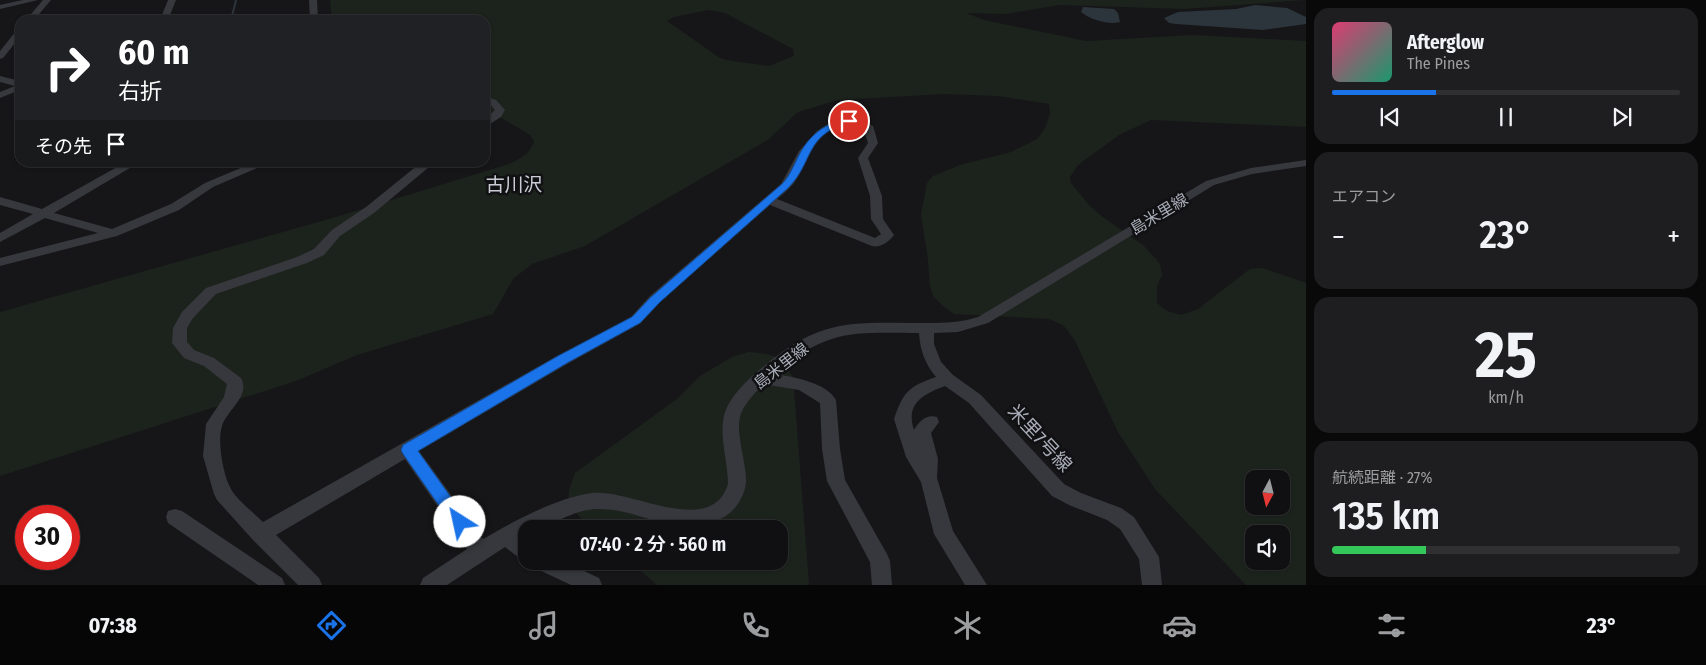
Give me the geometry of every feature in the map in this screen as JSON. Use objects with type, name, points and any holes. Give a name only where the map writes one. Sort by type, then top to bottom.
[{"type":"street","points":[[0,7],[34,0]]},
{"type":"street","points":[[34,15],[47,0]]},
{"type":"street","points":[[166,15],[172,0]]},
{"type":"street","points":[[313,0],[314,15]]},
{"type":"street","points":[[0,56],[15,38]]},
{"type":"street","points":[[0,79],[15,84]]},
{"type":"street","points":[[0,95],[15,88]]},
{"type":"street","points":[[490,101],[500,110],[498,115],[490,121]]},
{"type":"street","points":[[260,534],[562,360],[636,320],[656,300],[792,180],[808,146],[829,127],[849,121],[862,122],[868,126],[873,143],[863,158],[876,195],[879,212],[877,220],[888,235],[876,242],[770,200]]},
{"type":"street","name":"島米里線","points":[[430,585],[498,540],[552,513],[595,501],[634,506],[678,518],[708,517],[729,503],[738,482],[737,460],[730,432],[733,412],[761,378],[802,346],[837,331],[872,327],[967,327],[983,320],[1210,183],[1251,171],[1306,163]]},
{"type":"street","points":[[0,238],[126,167]]},
{"type":"street","points":[[0,262],[112,234],[175,206],[209,185],[254,167]]},
{"type":"street","points":[[312,585],[260,534],[223,494],[212,456],[214,424],[232,398],[235,382],[209,362],[189,354],[179,343],[180,328],[187,315],[211,291],[319,252],[336,233],[370,210],[423,167]]},
{"type":"street","points":[[0,201],[112,234]]},
{"type":"street","name":"米里7号線","points":[[926,328],[927,344],[934,364],[947,379],[975,399],[1058,490],[1074,499],[1114,514],[1127,524],[1148,557],[1152,585]]},
{"type":"street","points":[[761,378],[803,385],[828,400],[831,449],[836,480],[880,561],[882,585]]},
{"type":"street","points":[[930,484],[916,457],[902,419],[908,402],[920,389],[947,379]]},
{"type":"street","points":[[931,422],[922,431],[928,459],[930,484],[944,534],[977,585]]},
{"type":"street","points":[[408,450],[480,551]]},
{"type":"street","points":[[175,517],[275,585]]},
{"type":"street","points":[[506,537],[518,546]]},
{"type":"street","points":[[561,570],[592,585]]},
{"type":"shaded area","points":[[330,0],[1305,0],[1184,9],[1060,5],[1006,14],[966,13],[984,20],[1086,41],[1192,35],[1306,41],[1306,127],[1151,120],[1119,135],[1078,165],[1070,177],[1071,183],[1089,205],[1144,246],[1160,264],[1162,275],[1157,286],[1157,303],[1167,311],[1181,315],[1198,309],[1250,269],[1263,268],[1306,283],[1306,585],[1246,585],[1155,489],[1118,432],[1074,339],[1063,325],[1049,319],[954,314],[933,296],[930,286],[921,214],[927,183],[933,176],[960,165],[1011,152],[1037,139],[1045,128],[1050,114],[1049,104],[998,96],[944,94],[838,100],[798,112],[769,139],[585,246],[532,264],[513,279],[493,314],[357,355],[296,381],[0,476],[0,312],[336,217],[509,164],[521,158],[530,149],[534,141],[530,135],[490,111],[490,15],[332,15]],"holes":[[[708,10],[725,13],[793,49],[794,56],[769,66],[726,60],[720,58],[667,21],[674,17]]]},
{"type":"shaded area","points":[[1255,5],[1287,8],[1306,17],[1306,24],[1263,30],[1176,24],[1169,23],[1164,18],[1178,12],[1236,9]]},
{"type":"shaded area","points":[[1083,7],[1114,9],[1118,13],[1120,22],[1105,22],[1085,15],[1081,12]]},
{"type":"shaded area","points":[[748,352],[770,355],[779,360],[793,377],[809,585],[657,585],[640,570],[788,570],[788,520],[583,520],[568,504],[569,490],[575,473],[677,399],[700,376],[732,357]]},
{"type":"waterway","points":[[232,15],[236,0]]},
{"type":"district","name":"古川沢","points":[[514,184]]},
{"type":"route","points":[[460,522],[408,450],[562,360],[636,320],[656,300],[792,180],[808,146],[823,130],[837,123],[849,121]]}]
